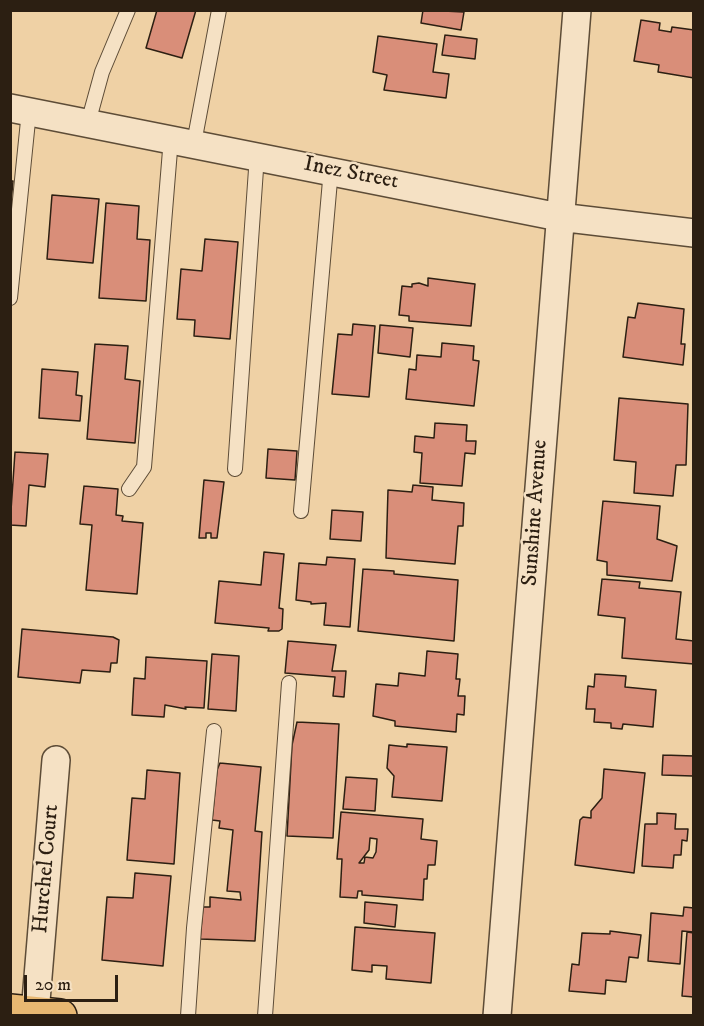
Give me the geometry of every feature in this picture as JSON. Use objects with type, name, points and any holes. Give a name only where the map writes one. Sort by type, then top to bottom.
[{"type":"street","name":"Sunshine Avenue","points":[[497,1016],[577,10]]},
{"type":"street","name":"Inez Street","points":[[20,109],[559,216],[693,233]]},
{"type":"street","name":"Hurchel Court","points":[[35,1013],[57,760]]},
{"type":"lane","points":[[88,123],[102,72],[128,10]]},
{"type":"lane","points":[[129,489],[144,467],[182,141],[219,10]]},
{"type":"lane","points":[[10,298],[20,109]]},
{"type":"lane","points":[[235,469],[257,155]]},
{"type":"lane","points":[[301,511],[331,170]]},
{"type":"lane","points":[[265,1016],[289,683]]},
{"type":"lane","points":[[188,1016],[194,928],[214,731]]},
{"type":"building","points":[[157,10],[196,10],[182,58],[146,48]]},
{"type":"building","points":[[423,10],[464,12],[461,30],[421,23]]},
{"type":"building","points":[[641,20],[660,23],[659,30],[671,32],[672,27],[694,30],[694,78],[658,72],[659,65],[634,61]]},
{"type":"building","points":[[445,35],[477,39],[475,59],[442,55]]},
{"type":"building","points":[[378,36],[437,44],[433,72],[449,74],[446,98],[384,90],[387,75],[373,72]]},
{"type":"building","points":[[10,181],[13,181],[10,214]]},
{"type":"building","points":[[52,195],[99,199],[93,263],[47,259]]},
{"type":"building","points":[[106,203],[139,206],[137,239],[150,240],[146,301],[99,298]]},
{"type":"building","points":[[205,239],[238,242],[230,339],[194,336],[195,320],[177,319],[181,269],[202,271]]},
{"type":"building","points":[[428,278],[475,284],[471,326],[409,321],[409,316],[399,315],[402,286],[412,287],[412,284],[419,283],[428,286]]},
{"type":"building","points":[[638,303],[684,309],[681,344],[685,344],[683,365],[623,357],[628,317],[635,318]]},
{"type":"building","points":[[353,324],[375,326],[369,397],[332,394],[338,334],[352,335]]},
{"type":"building","points":[[380,325],[413,328],[410,357],[378,353]]},
{"type":"building","points":[[442,343],[474,346],[473,360],[479,361],[474,406],[406,399],[409,369],[416,370],[417,355],[441,357]]},
{"type":"building","points":[[95,344],[128,346],[125,379],[140,381],[135,443],[87,439]]},
{"type":"building","points":[[42,369],[78,372],[76,395],[82,396],[80,421],[39,418]]},
{"type":"building","points":[[619,398],[688,404],[686,465],[676,465],[673,496],[634,493],[636,462],[614,460]]},
{"type":"building","points":[[435,423],[467,425],[466,441],[476,441],[475,454],[465,453],[462,486],[420,483],[422,453],[414,452],[415,436],[434,438]]},
{"type":"building","points":[[268,449],[297,451],[295,480],[266,478]]},
{"type":"building","points":[[15,452],[48,454],[45,487],[29,485],[26,526],[10,525]]},
{"type":"building","points":[[204,480],[224,482],[217,538],[211,538],[211,533],[206,533],[206,538],[199,538]]},
{"type":"building","points":[[413,485],[433,487],[432,500],[464,503],[463,526],[458,526],[455,564],[386,558],[388,490],[412,492]]},
{"type":"building","points":[[84,486],[118,489],[116,515],[123,516],[122,521],[143,523],[137,594],[86,590],[92,525],[80,524]]},
{"type":"building","points":[[603,501],[660,506],[657,539],[677,546],[672,581],[607,575],[607,562],[597,560]]},
{"type":"building","points":[[332,510],[363,512],[361,541],[330,539]]},
{"type":"building","points":[[264,552],[284,554],[279,608],[283,609],[282,629],[268,631],[269,628],[215,623],[219,581],[261,585]]},
{"type":"building","points":[[327,557],[355,559],[350,627],[324,625],[326,603],[311,604],[311,602],[296,600],[299,563],[326,565]]},
{"type":"building","points":[[363,569],[458,580],[454,641],[358,631]]},
{"type":"building","points":[[602,579],[640,582],[639,588],[681,592],[676,639],[694,641],[694,664],[622,658],[625,618],[598,615]]},
{"type":"building","points":[[22,629],[113,637],[119,640],[117,663],[111,663],[110,672],[82,670],[80,683],[18,677]]},
{"type":"building","points":[[288,641],[336,645],[332,671],[346,671],[344,697],[333,696],[335,677],[285,673]]},
{"type":"building","points":[[427,651],[458,654],[456,679],[460,679],[458,696],[465,696],[464,715],[457,714],[456,732],[395,726],[395,721],[373,716],[376,684],[398,686],[399,673],[425,676]]},
{"type":"building","points":[[212,654],[239,656],[236,711],[208,709]]},
{"type":"building","points":[[146,657],[207,661],[204,708],[185,707],[186,709],[165,705],[164,717],[132,715],[134,678],[145,679]]},
{"type":"building","points":[[595,674],[626,676],[625,687],[656,690],[653,727],[623,724],[622,729],[611,728],[611,723],[594,722],[595,709],[586,709],[588,686],[594,687]]},
{"type":"building","points":[[297,722],[339,724],[333,838],[287,836],[292,745]]},
{"type":"building","points":[[407,744],[447,747],[442,801],[392,797],[394,776],[387,768],[389,745],[407,747]]},
{"type":"building","points":[[663,755],[694,756],[693,776],[662,775]]},
{"type":"building","points":[[220,763],[261,767],[255,831],[262,832],[255,941],[200,939],[203,907],[210,907],[210,897],[241,900],[240,892],[227,891],[233,830],[219,828],[220,821],[212,820],[217,770]]},
{"type":"building","points":[[604,769],[645,773],[634,873],[575,865],[580,820],[583,817],[591,818],[591,811],[602,798]]},
{"type":"building","points":[[147,770],[180,773],[174,864],[127,860],[132,798],[145,799]]},
{"type":"building","points":[[346,777],[377,779],[375,811],[343,809]]},
{"type":"building","points":[[341,812],[423,819],[421,839],[437,841],[435,865],[428,865],[427,879],[424,879],[423,900],[362,895],[362,891],[358,891],[357,898],[340,897],[342,859],[337,859]],"holes":[[[370,838],[377,839],[373,858],[365,857],[364,863],[359,863],[369,850]]]},
{"type":"building","points":[[657,813],[676,814],[675,829],[688,829],[687,841],[682,840],[681,855],[674,855],[673,868],[642,866],[645,824],[657,824]]},
{"type":"building","points":[[135,873],[171,876],[163,966],[102,960],[107,897],[133,898]]},
{"type":"building","points":[[365,902],[397,905],[395,927],[364,923]]},
{"type":"building","points":[[684,907],[694,908],[694,932],[682,931],[680,964],[648,961],[651,913],[683,916]]},
{"type":"building","points":[[355,927],[435,933],[431,983],[386,979],[387,966],[372,965],[372,972],[352,970]]},
{"type":"building","points":[[610,931],[641,935],[638,958],[629,957],[626,982],[606,980],[605,994],[569,991],[572,964],[579,965],[582,933],[610,934]]},
{"type":"building","points":[[687,932],[694,933],[694,997],[682,996]]}]
